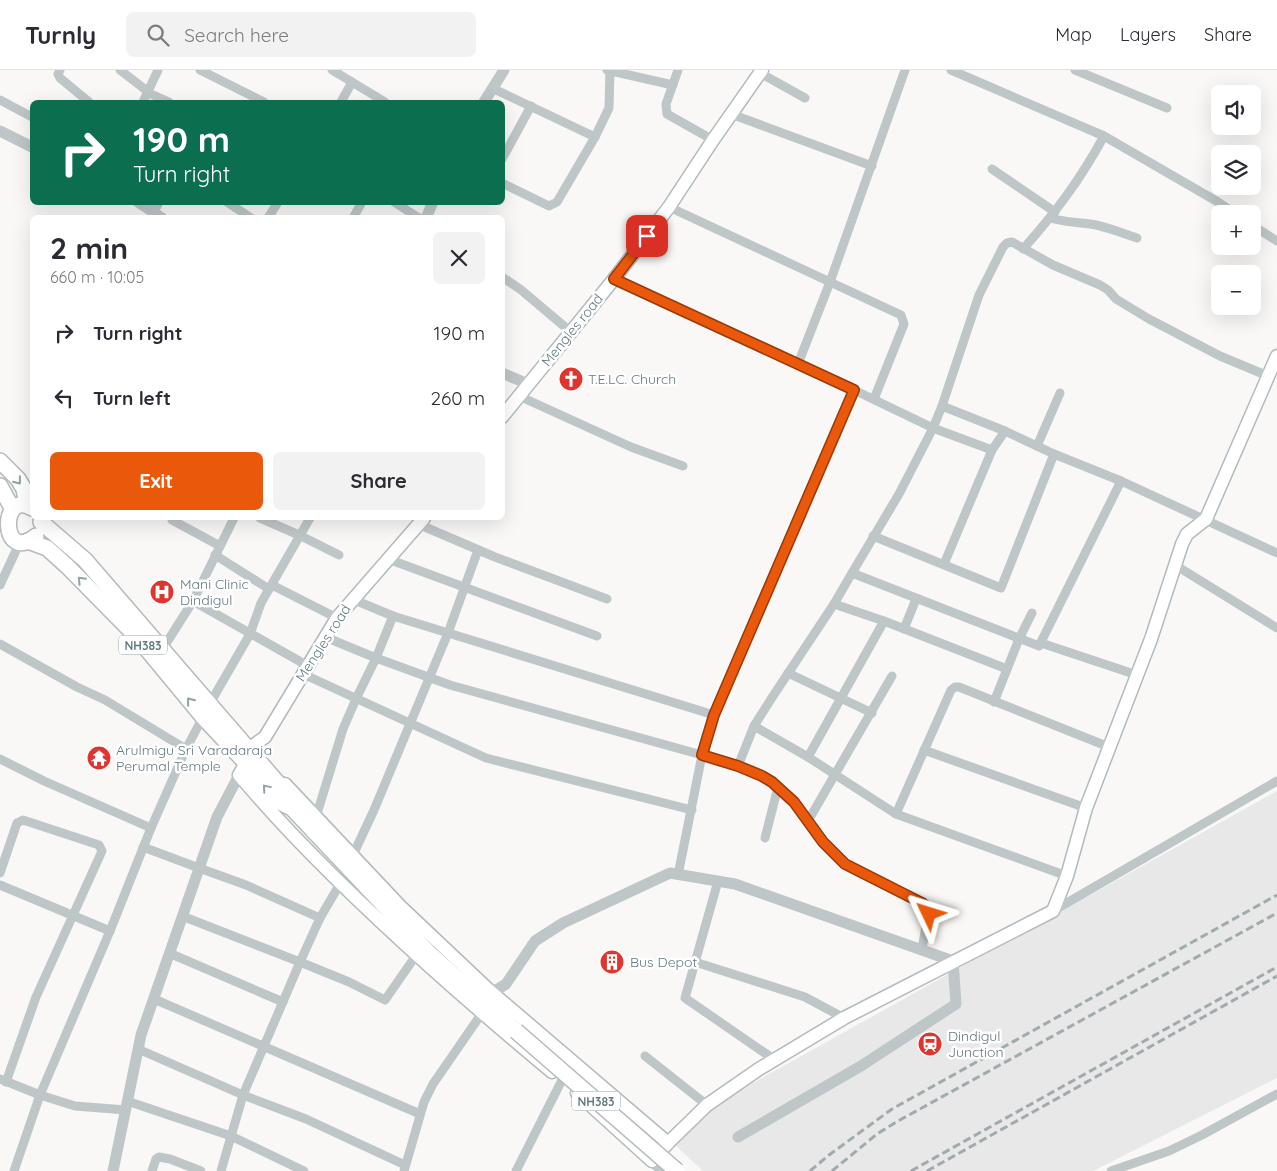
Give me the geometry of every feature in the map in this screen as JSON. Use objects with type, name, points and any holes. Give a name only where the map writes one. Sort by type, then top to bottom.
[{"type":"highway","points":[[0,460],[18,479],[24,489],[16,509],[4,520],[5,530],[14,537]]},
{"type":"highway","points":[[0,486],[16,509]]},
{"type":"highway","name":"NH383","points":[[14,537],[36,537],[40,530],[41,520]]},
{"type":"highway","name":"NH383","points":[[41,520],[84,560],[162,650],[206,711]]},
{"type":"highway","name":"NH383","points":[[14,537],[47,548],[67,566],[206,711],[247,759]]},
{"type":"highway","points":[[247,759],[277,801],[310,818]]},
{"type":"highway","name":"NH383","points":[[310,818],[428,952],[677,1171]]},
{"type":"main road","name":"Mengles road","points":[[505,413],[614,279],[669,207],[761,72]]},
{"type":"main road","points":[[247,759],[292,834],[416,954],[482,1013],[562,1080],[652,1161],[668,1142],[715,1098],[775,1060],[844,1018],[1052,911],[1067,876],[1086,808],[1151,639],[1187,534],[1206,519],[1277,356]]},
{"type":"main road","name":"Mengles road","points":[[247,759],[265,737],[336,618],[421,521]]},
{"type":"main road","points":[[247,759],[268,766],[310,818],[353,856],[401,907],[490,991],[668,1142]]},
{"type":"main road","points":[[526,1050],[540,1034]]},
{"type":"street","points":[[60,70],[58,74],[60,78],[87,100]]},
{"type":"street","points":[[120,70],[148,92],[165,100]]},
{"type":"street","points":[[144,100],[158,70]]},
{"type":"street","points":[[200,70],[260,100]]},
{"type":"street","points":[[332,70],[382,100]]},
{"type":"street","points":[[485,100],[504,70]]},
{"type":"street","points":[[505,184],[549,206],[557,202],[595,138],[609,108],[609,70],[673,85]]},
{"type":"street","points":[[678,70],[666,104],[667,114],[713,140]]},
{"type":"street","points":[[798,364],[830,282],[905,70]]},
{"type":"street","points":[[951,70],[1104,136],[1222,205]]},
{"type":"street","points":[[1075,70],[1167,108]]},
{"type":"street","points":[[761,72],[805,98]]},
{"type":"street","points":[[342,100],[352,82]]},
{"type":"street","points":[[492,88],[595,138]]},
{"type":"street","points":[[0,100],[30,116]]},
{"type":"street","points":[[505,154],[531,106]]},
{"type":"street","points":[[732,114],[872,166]]},
{"type":"street","points":[[0,131],[30,146]]},
{"type":"street","points":[[1023,249],[1052,215],[1084,172],[1104,136]]},
{"type":"street","points":[[992,169],[1064,222],[1102,226],[1137,238]]},
{"type":"street","points":[[145,205],[158,211]]},
{"type":"street","points":[[232,205],[246,215]]},
{"type":"street","points":[[399,205],[414,215]]},
{"type":"street","points":[[669,207],[901,315],[904,319],[902,333],[874,399]]},
{"type":"street","points":[[1261,230],[1277,241]]},
{"type":"street","points":[[738,766],[754,726],[834,604],[898,494],[933,428],[979,295],[1003,247],[1007,243],[1012,242],[1053,265],[1100,285],[1123,304],[1220,356],[1268,376]]},
{"type":"street","points":[[505,279],[520,288],[571,332]]},
{"type":"street","points":[[614,279],[933,428],[992,450]]},
{"type":"street","points":[[505,374],[528,384]]},
{"type":"street","points":[[678,875],[702,755],[714,715],[854,390]]},
{"type":"street","points":[[1037,446],[1060,393]]},
{"type":"street","points":[[519,396],[630,446],[684,466]]},
{"type":"street","points":[[942,406],[1121,481],[1277,553]]},
{"type":"street","points":[[944,564],[992,450],[1004,431]]},
{"type":"street","points":[[873,536],[1001,588],[1054,454]]},
{"type":"street","points":[[852,573],[1039,646],[1121,481]]},
{"type":"street","points":[[172,520],[220,546]]},
{"type":"street","points":[[162,650],[193,601],[233,520]]},
{"type":"street","points":[[265,520],[339,555]]},
{"type":"street","points":[[14,1171],[40,1095],[110,931],[151,828],[186,749],[250,634],[261,603],[309,520]]},
{"type":"street","points":[[421,521],[478,550],[607,599]]},
{"type":"street","points":[[0,585],[14,537]]},
{"type":"street","points":[[353,856],[448,633],[478,550]]},
{"type":"street","points":[[215,555],[270,587],[336,618]]},
{"type":"street","points":[[388,560],[597,636]]},
{"type":"street","points":[[1176,565],[1277,628]]},
{"type":"street","points":[[352,599],[393,616],[714,715]]},
{"type":"street","points":[[904,629],[916,599]]},
{"type":"street","points":[[193,601],[250,634],[306,670],[356,698],[486,758],[692,810]]},
{"type":"street","points":[[834,604],[884,621],[1006,669]]},
{"type":"street","points":[[994,702],[1019,638],[1032,613]]},
{"type":"street","points":[[310,818],[343,729],[393,616]]},
{"type":"street","points":[[808,758],[884,621]]},
{"type":"street","points":[[324,637],[429,677],[510,702],[702,755],[738,766],[762,776],[778,787],[794,802],[823,842],[845,864],[922,903],[929,909],[922,949]]},
{"type":"street","points":[[1041,643],[1137,675]]},
{"type":"street","points":[[0,644],[77,687],[105,700],[186,749]]},
{"type":"street","points":[[788,673],[872,713]]},
{"type":"street","points":[[808,821],[892,676]]},
{"type":"street","points":[[896,814],[951,690],[955,687],[960,687],[1109,747]]},
{"type":"street","points":[[754,726],[836,775],[896,814],[1067,876]]},
{"type":"street","points":[[924,750],[1086,808]]},
{"type":"street","points":[[0,759],[44,781],[151,828]]},
{"type":"street","points":[[113,1171],[141,1035],[217,816],[247,759]]},
{"type":"street","points":[[1052,911],[1277,781]]},
{"type":"street","points":[[766,838],[778,787]]},
{"type":"street","points":[[0,873],[17,823],[23,820],[100,846],[102,851],[36,997],[3,1080],[40,1095],[75,1106],[126,1106],[231,1136],[304,1171]]},
{"type":"street","points":[[143,847],[246,884],[320,918]]},
{"type":"street","points":[[490,991],[506,984],[535,941],[563,924],[670,873],[736,884],[953,961],[956,1004],[861,1066],[738,1137]]},
{"type":"street","points":[[718,881],[685,998],[775,1060]]},
{"type":"street","points":[[221,1171],[243,1095],[263,1046],[320,918],[341,882]]},
{"type":"street","points":[[0,885],[110,931]]},
{"type":"street","points":[[182,916],[349,982],[385,1000],[416,954]]},
{"type":"street","points":[[169,953],[283,1002]]},
{"type":"street","points":[[695,962],[805,997],[844,1018]]},
{"type":"street","points":[[154,999],[420,1114]]},
{"type":"street","points":[[138,1049],[306,1120],[404,1168],[424,1102],[433,1084],[482,1013]]},
{"type":"street","points":[[645,1056],[707,1105]]},
{"type":"street","points":[[516,1171],[562,1080]]},
{"type":"street","points":[[1111,1171],[1169,1151],[1277,1094]]},
{"type":"street","points":[[152,1171],[156,1159],[159,1157],[170,1159],[201,1171]]},
{"type":"street","points":[[652,1161],[664,1171]]},
{"type":"shaded area","points":[[1277,791],[1277,1078],[1093,1171],[703,1171],[674,1144],[701,1112]]},
{"type":"railway","points":[[810,1171],[892,1109],[1277,895]]},
{"type":"railway","points":[[832,1171],[877,1134],[898,1121],[1277,913]]},
{"type":"railway","points":[[911,1171],[1277,967]]},
{"type":"railway","points":[[927,1171],[1277,976]]},
{"type":"place","name":"T.E.LC. Church","points":[[571,379]]},
{"type":"place","name":"Mani Clinic Dindigul","points":[[162,592]]},
{"type":"place","name":"Arulmigu Sri Varadaraja Perumal Temple","points":[[99,758]]},
{"type":"place","name":"Bus Depot","points":[[612,962]]},
{"type":"place","name":"Dindigul Junction","points":[[930,1044]]},
{"type":"route","points":[[647,236],[614,279],[854,390],[714,715],[702,755],[738,766],[772,782],[794,802],[823,842],[845,864],[922,903],[929,909],[929,914]]}]
